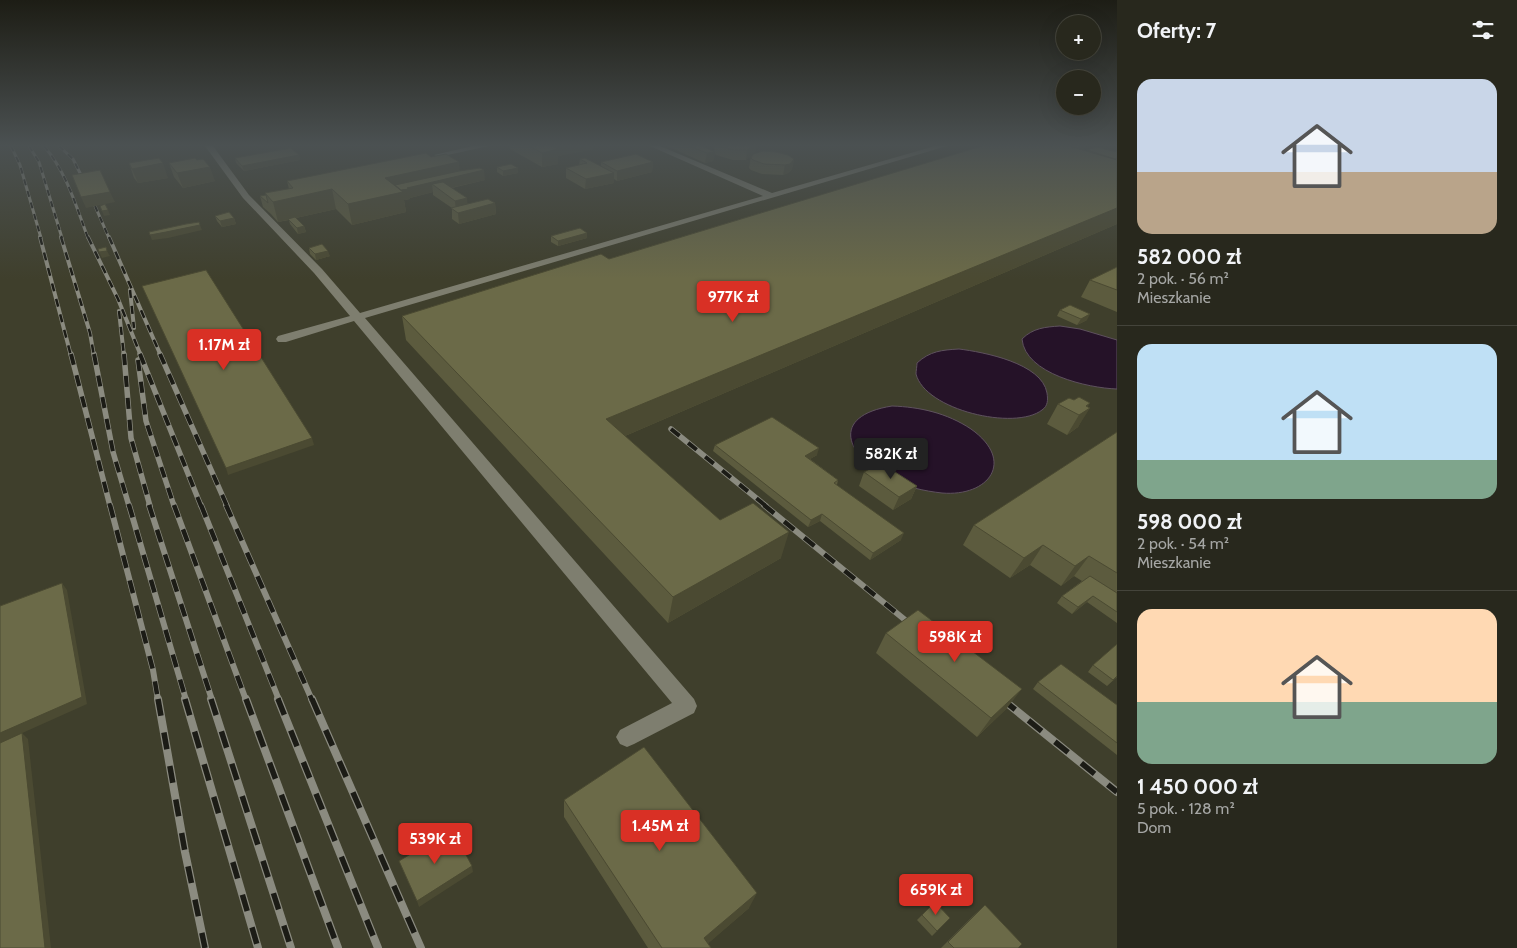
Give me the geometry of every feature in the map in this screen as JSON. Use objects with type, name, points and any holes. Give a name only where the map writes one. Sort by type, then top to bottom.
[{"type":"lane","points":[[241,190],[269,224],[318,271],[687,706],[627,737]]},
{"type":"lane","points":[[758,190],[771,196]]},
{"type":"lane","points":[[282,339],[790,190]]},
{"type":"shaded area","points":[[0,190],[1117,190],[1117,948],[0,948]]},
{"type":"shaded area","points":[[1060,326],[1080,329],[1117,340],[1117,389],[1090,386],[1060,377],[1034,361],[1026,351],[1022,339],[1035,330]]},
{"type":"shaded area","points":[[959,349],[996,356],[1035,374],[1043,383],[1047,393],[1045,407],[1029,416],[1012,418],[993,417],[953,407],[936,398],[923,387],[916,374],[917,363],[936,352]]},
{"type":"shaded area","points":[[892,406],[933,412],[962,423],[971,429],[985,441],[992,453],[994,464],[991,475],[984,483],[973,489],[959,493],[942,493],[902,484],[875,470],[855,448],[851,438],[852,427],[859,418],[872,411]]},
{"type":"building","points":[[78,190],[109,190],[110,192],[81,197]]},
{"type":"building","points":[[280,190],[326,190],[273,202],[265,193]]},
{"type":"building","points":[[333,190],[401,190],[403,192],[348,204]]},
{"type":"building","points":[[440,190],[455,190],[467,198],[455,201]]},
{"type":"building","points":[[836,190],[1117,190],[1117,208],[606,419],[720,520],[753,503],[789,532],[673,597],[402,316],[601,254],[609,259]]},
{"type":"building","points":[[266,195],[268,203],[260,196]]},
{"type":"building","points":[[488,199],[495,203],[458,213],[451,208]]},
{"type":"building","points":[[105,204],[108,210],[102,211],[100,206]]},
{"type":"building","points":[[229,212],[234,218],[220,221],[215,216]]},
{"type":"building","points":[[295,217],[304,226],[297,228],[288,219]]},
{"type":"building","points":[[199,222],[200,225],[166,232],[150,235],[149,232],[186,224]]},
{"type":"building","points":[[580,228],[587,233],[558,241],[551,236]]},
{"type":"building","points":[[322,244],[328,251],[315,254],[309,248]]},
{"type":"building","points":[[106,247],[107,251],[99,252],[98,249]]},
{"type":"building","points":[[1117,267],[1117,290],[1090,280]]},
{"type":"building","points":[[206,270],[312,438],[226,468],[142,286]]},
{"type":"building","points":[[1070,305],[1090,314],[1081,319],[1060,310]]},
{"type":"building","points":[[1079,397],[1090,403],[1086,406],[1090,408],[1079,415],[1058,404],[1069,398],[1074,400]]},
{"type":"building","points":[[772,417],[819,448],[805,456],[838,480],[834,483],[904,533],[873,553],[822,514],[811,520],[715,445]]},
{"type":"building","points":[[1117,432],[1117,573],[1089,556],[1075,566],[1043,545],[1024,558],[974,525]]},
{"type":"building","points":[[881,463],[917,486],[899,497],[864,472]]},
{"type":"building","points":[[1090,576],[1117,593],[1117,612],[1093,596],[1078,607],[1062,596]]},
{"type":"building","points":[[62,583],[82,697],[0,733],[0,606]]},
{"type":"building","points":[[918,610],[1022,689],[991,718],[886,633]]},
{"type":"building","points":[[1117,644],[1117,676],[1113,680],[1093,665]]},
{"type":"building","points":[[1061,664],[1117,705],[1117,743],[1038,682]]},
{"type":"building","points":[[22,733],[45,948],[0,948],[0,743]]},
{"type":"building","points":[[644,747],[757,893],[704,938],[711,948],[662,948],[564,800]]},
{"type":"building","points":[[452,829],[472,866],[417,901],[399,861]]},
{"type":"building","points":[[935,902],[950,918],[937,931],[922,915]]},
{"type":"building","points":[[985,905],[1022,944],[1018,948],[954,948],[948,942]]},
{"type":"railway","points":[[27,190],[41,238]]},
{"type":"railway","points":[[48,190],[62,238]]},
{"type":"railway","points":[[70,190],[88,238]]},
{"type":"railway","points":[[95,206],[109,238]]},
{"type":"railway","points":[[40,237],[71,356]]},
{"type":"railway","points":[[61,237],[90,333],[94,356]]},
{"type":"railway","points":[[88,237],[118,299],[141,356]]},
{"type":"railway","points":[[109,237],[161,356]]},
{"type":"railway","points":[[130,290],[134,328]]},
{"type":"railway","points":[[119,311],[124,356]]},
{"type":"railway","points":[[71,354],[110,506]]},
{"type":"railway","points":[[94,354],[113,452],[129,506]]},
{"type":"railway","points":[[124,354],[131,438],[150,506]]},
{"type":"railway","points":[[140,354],[201,506]]},
{"type":"railway","points":[[160,354],[227,506]]},
{"type":"railway","points":[[138,360],[146,421],[174,506]]},
{"type":"railway","points":[[671,429],[766,506]]},
{"type":"railway","points":[[110,505],[153,670],[158,700]]},
{"type":"railway","points":[[129,505],[186,700]]},
{"type":"railway","points":[[149,505],[212,700]]},
{"type":"railway","points":[[174,505],[246,700]]},
{"type":"railway","points":[[201,505],[279,700]]},
{"type":"railway","points":[[226,505],[312,700]]},
{"type":"railway","points":[[764,505],[915,628]]},
{"type":"railway","points":[[999,696],[1004,700]]},
{"type":"railway","points":[[158,699],[185,852],[205,948]]},
{"type":"railway","points":[[185,699],[258,948]]},
{"type":"railway","points":[[211,699],[291,948]]},
{"type":"railway","points":[[246,699],[338,948]]},
{"type":"railway","points":[[278,699],[378,948]]},
{"type":"railway","points":[[312,699],[421,948]]},
{"type":"railway","points":[[1002,699],[1117,792]]}]
